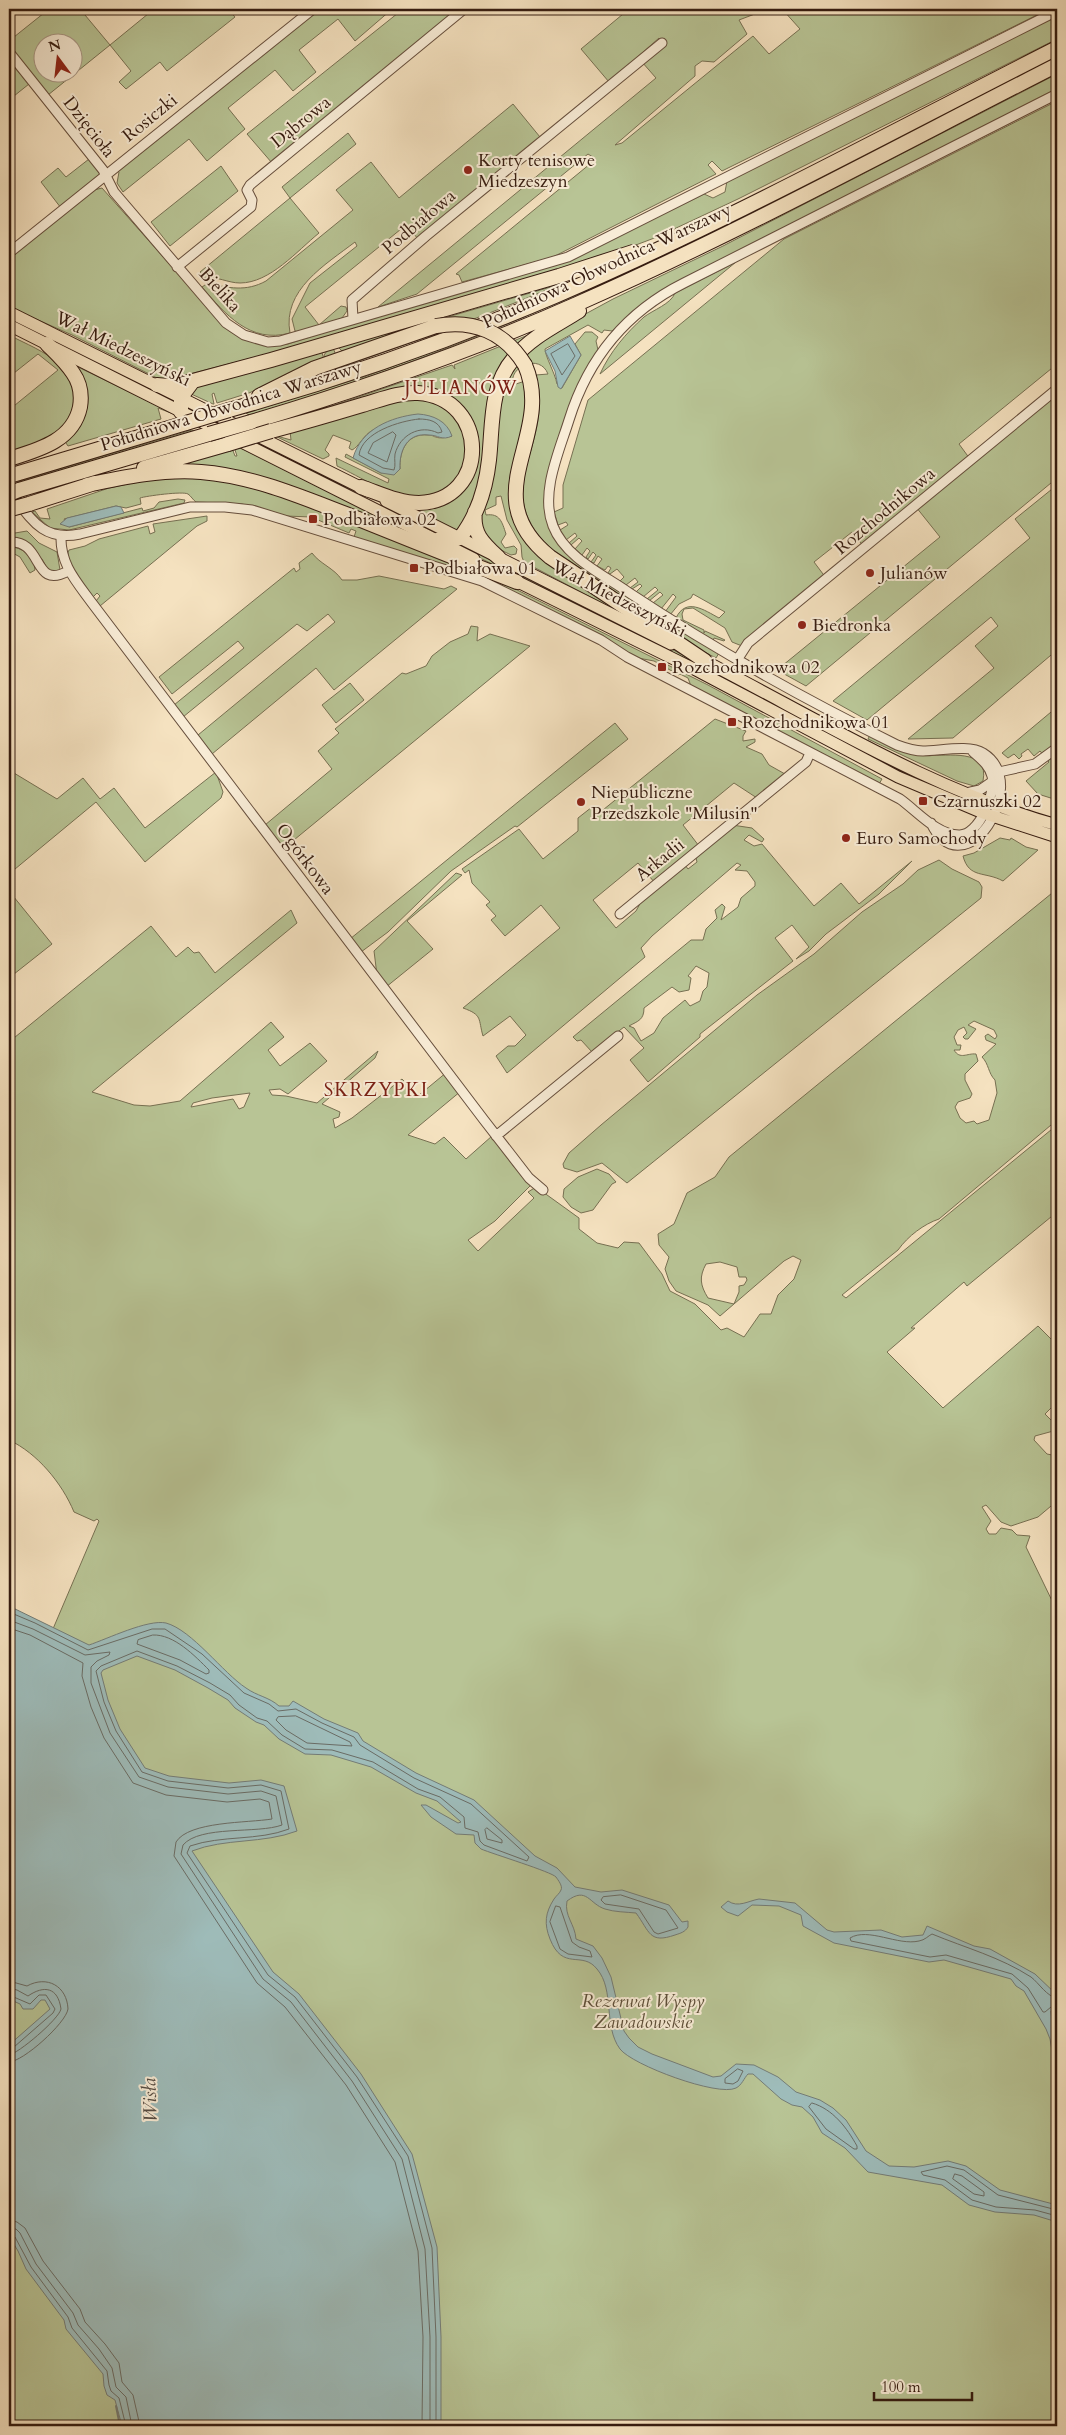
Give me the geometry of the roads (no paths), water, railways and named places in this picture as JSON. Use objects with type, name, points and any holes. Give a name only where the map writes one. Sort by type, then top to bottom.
[{"type":"highway","name":"Południowa Obwodnica Warszawy","points":[[9,476],[184,417],[229,410],[321,384],[455,337],[557,295],[684,237],[1057,48]]},
{"type":"highway","name":"Południowa Obwodnica Warszawy","points":[[12,491],[251,422],[360,388],[478,345],[620,284],[710,241],[1057,65]]},
{"type":"highway","points":[[157,385],[168,386],[192,381],[567,274],[684,237]]},
{"type":"highway","points":[[499,558],[478,536],[475,524],[476,511],[486,476],[494,398],[508,365],[533,340],[620,284]]},
{"type":"highway","points":[[229,410],[315,368],[436,326],[462,323],[490,331],[508,343],[525,365],[532,390],[532,413],[515,490],[519,516],[528,534],[550,557],[705,661]]},
{"type":"highway","points":[[9,459],[46,446],[61,438],[72,427],[79,412],[81,395],[76,377],[47,344]]},
{"type":"highway","points":[[184,417],[181,397],[192,381]]},
{"type":"highway","points":[[10,510],[87,485],[390,397],[412,393],[431,395],[444,400],[456,409],[464,419],[472,437],[472,457],[464,478],[448,494],[435,500],[412,502],[361,487]]},
{"type":"highway","points":[[87,485],[143,475],[176,472],[204,472],[242,478],[272,486],[517,582]]},
{"type":"highway","points":[[437,540],[460,538],[476,511]]},
{"type":"main road","name":"Wał Miedzeszyński","points":[[9,312],[705,661],[884,757],[964,793],[990,809],[1057,825]]},
{"type":"main road","name":"Wał Miedzeszyński","points":[[9,325],[184,417],[437,540],[517,582],[701,672],[882,769],[990,809],[1057,837]]},
{"type":"street","name":"Rosiczki","points":[[9,253],[313,9]]},
{"type":"street","name":"Dąbrowa","points":[[177,267],[249,209],[252,203],[247,190],[250,184],[464,9]]},
{"type":"street","name":"Bielika","points":[[105,175],[114,192],[226,323],[244,335],[255,339],[268,342],[295,339],[582,252],[1057,11]]},
{"type":"street","name":"Podbiałowa","points":[[353,320],[352,300],[426,236],[662,43]]},
{"type":"street","name":"Dzięcioła","points":[[9,52],[105,175]]},
{"type":"street","points":[[12,491],[39,527],[51,534],[61,536],[80,534],[190,507],[225,507],[267,514],[454,572],[492,586],[601,640],[627,657],[900,799],[931,823],[953,834],[966,835],[974,829],[990,809],[1001,791],[999,772],[986,754],[975,749],[922,751],[903,747],[737,660],[670,621],[566,548],[556,533],[550,518],[549,494],[568,424],[585,378],[605,346],[639,312],[663,294],[1057,94]]},
{"type":"street","name":"Rozchodnikowa","points":[[737,660],[748,643],[1057,389]]},
{"type":"street","name":"Ogórkowa","points":[[61,536],[62,555],[68,571],[496,1136],[531,1181],[543,1190]]},
{"type":"street","points":[[9,542],[18,543],[27,548],[50,576],[55,577],[68,571]]},
{"type":"street","points":[[999,772],[1035,764],[1057,748]]},
{"type":"street","points":[[970,750],[987,765],[993,781],[990,809]]},
{"type":"street","name":"Arkadii","points":[[620,914],[806,762],[810,752]]},
{"type":"street","points":[[964,793],[980,790],[993,781]]},
{"type":"street","points":[[496,1136],[618,1036]]},
{"type":"water","points":[[570,336],[581,355],[561,389],[558,387],[555,371],[545,351]]},
{"type":"water","points":[[418,414],[439,420],[447,426],[452,436],[443,438],[421,435],[410,440],[403,450],[400,469],[394,475],[381,473],[353,458],[363,439],[378,426],[398,418]]},
{"type":"water","points":[[116,506],[121,507],[124,513],[69,527],[60,524],[67,518]]},
{"type":"water","name":"Wisła","points":[[9,1606],[89,1645],[149,1624],[166,1623],[176,1627],[197,1643],[250,1691],[279,1706],[289,1706],[293,1701],[324,1719],[358,1733],[363,1741],[416,1773],[474,1800],[535,1856],[557,1868],[575,1887],[601,1892],[622,1890],[669,1905],[682,1922],[688,1921],[688,1927],[681,1933],[660,1938],[655,1937],[648,1931],[636,1913],[605,1909],[588,1898],[579,1895],[567,1901],[568,1916],[576,1939],[593,1946],[602,1958],[611,1977],[624,2031],[638,2047],[713,2077],[721,2076],[736,2064],[754,2065],[778,2077],[796,2092],[820,2100],[833,2108],[846,2120],[866,2151],[889,2166],[914,2167],[948,2161],[966,2166],[1000,2190],[1057,2205],[1057,2222],[1034,2215],[995,2212],[969,2205],[942,2185],[868,2172],[845,2148],[822,2133],[813,2117],[802,2107],[792,2105],[781,2099],[753,2074],[748,2074],[736,2088],[726,2090],[712,2088],[657,2071],[628,2056],[620,2049],[615,2040],[606,1987],[597,1969],[585,1961],[561,1955],[555,1949],[550,1939],[546,1923],[547,1914],[561,1888],[556,1877],[481,1849],[475,1843],[474,1835],[456,1834],[431,1817],[421,1805],[426,1805],[458,1823],[461,1822],[437,1801],[416,1793],[371,1767],[331,1755],[305,1754],[279,1739],[264,1725],[256,1722],[235,1708],[228,1700],[208,1688],[175,1670],[137,1656],[103,1670],[101,1673],[108,1700],[120,1729],[145,1768],[169,1776],[229,1783],[261,1780],[284,1786],[297,1831],[271,1838],[218,1844],[192,1851],[273,1972],[299,1994],[361,2074],[412,2154],[437,2247],[441,2337],[441,2426],[122,2426],[115,2400],[107,2395],[103,2374],[66,2329],[64,2320],[26,2269],[9,2236],[9,2045],[50,2009],[45,2000],[41,2000],[33,2009],[23,2009],[20,2004],[9,1999]]},
{"type":"water","points":[[759,1899],[795,1903],[827,1930],[834,1932],[881,1930],[902,1937],[923,1935],[927,1926],[974,1946],[990,1949],[1035,1974],[1057,1995],[1057,2013],[1051,2011],[1052,2023],[1057,2035],[1057,2080],[1050,2039],[1046,2029],[1024,1991],[1016,1986],[1011,1979],[944,1960],[929,1962],[834,1943],[803,1926],[801,1915],[779,1906],[752,1905],[738,1916],[727,1912],[721,1907],[728,1901],[739,1904]]},
{"type":"waterway","points":[[116,2406],[120,2426]]},
{"type":"waterway","points":[[67,2426],[73,2421],[76,2426]]},
{"type":"waterway","points":[[79,2426],[85,2422],[91,2426]]},
{"type":"place","name":"Korty tenisowe Miedzeszyn","points":[[468,170]]},
{"type":"place","name":"Podbiałowa 02","points":[[313,519]]},
{"type":"place","name":"Podbiałowa 01","points":[[414,568]]},
{"type":"place","name":"Julianów","points":[[870,573]]},
{"type":"place","name":"Biedronka","points":[[802,625]]},
{"type":"place","name":"Rozchodnikowa 02","points":[[662,667]]},
{"type":"place","name":"Rozchodnikowa 01","points":[[732,722]]},
{"type":"place","name":"Czarnuszki 02","points":[[923,801]]},
{"type":"place","name":"Niepubliczne Przedszkole \"Milusin\"","points":[[581,802]]},
{"type":"place","name":"Euro Samochody","points":[[846,838]]},
{"type":"district","name":"JULIANÓW","points":[[461,388]]},
{"type":"district","name":"SKRZYPKI","points":[[376,1090]]},
{"type":"park label","name":"Rezerwat Wyspy Zawadowskie","points":[[643,2011]]}]
